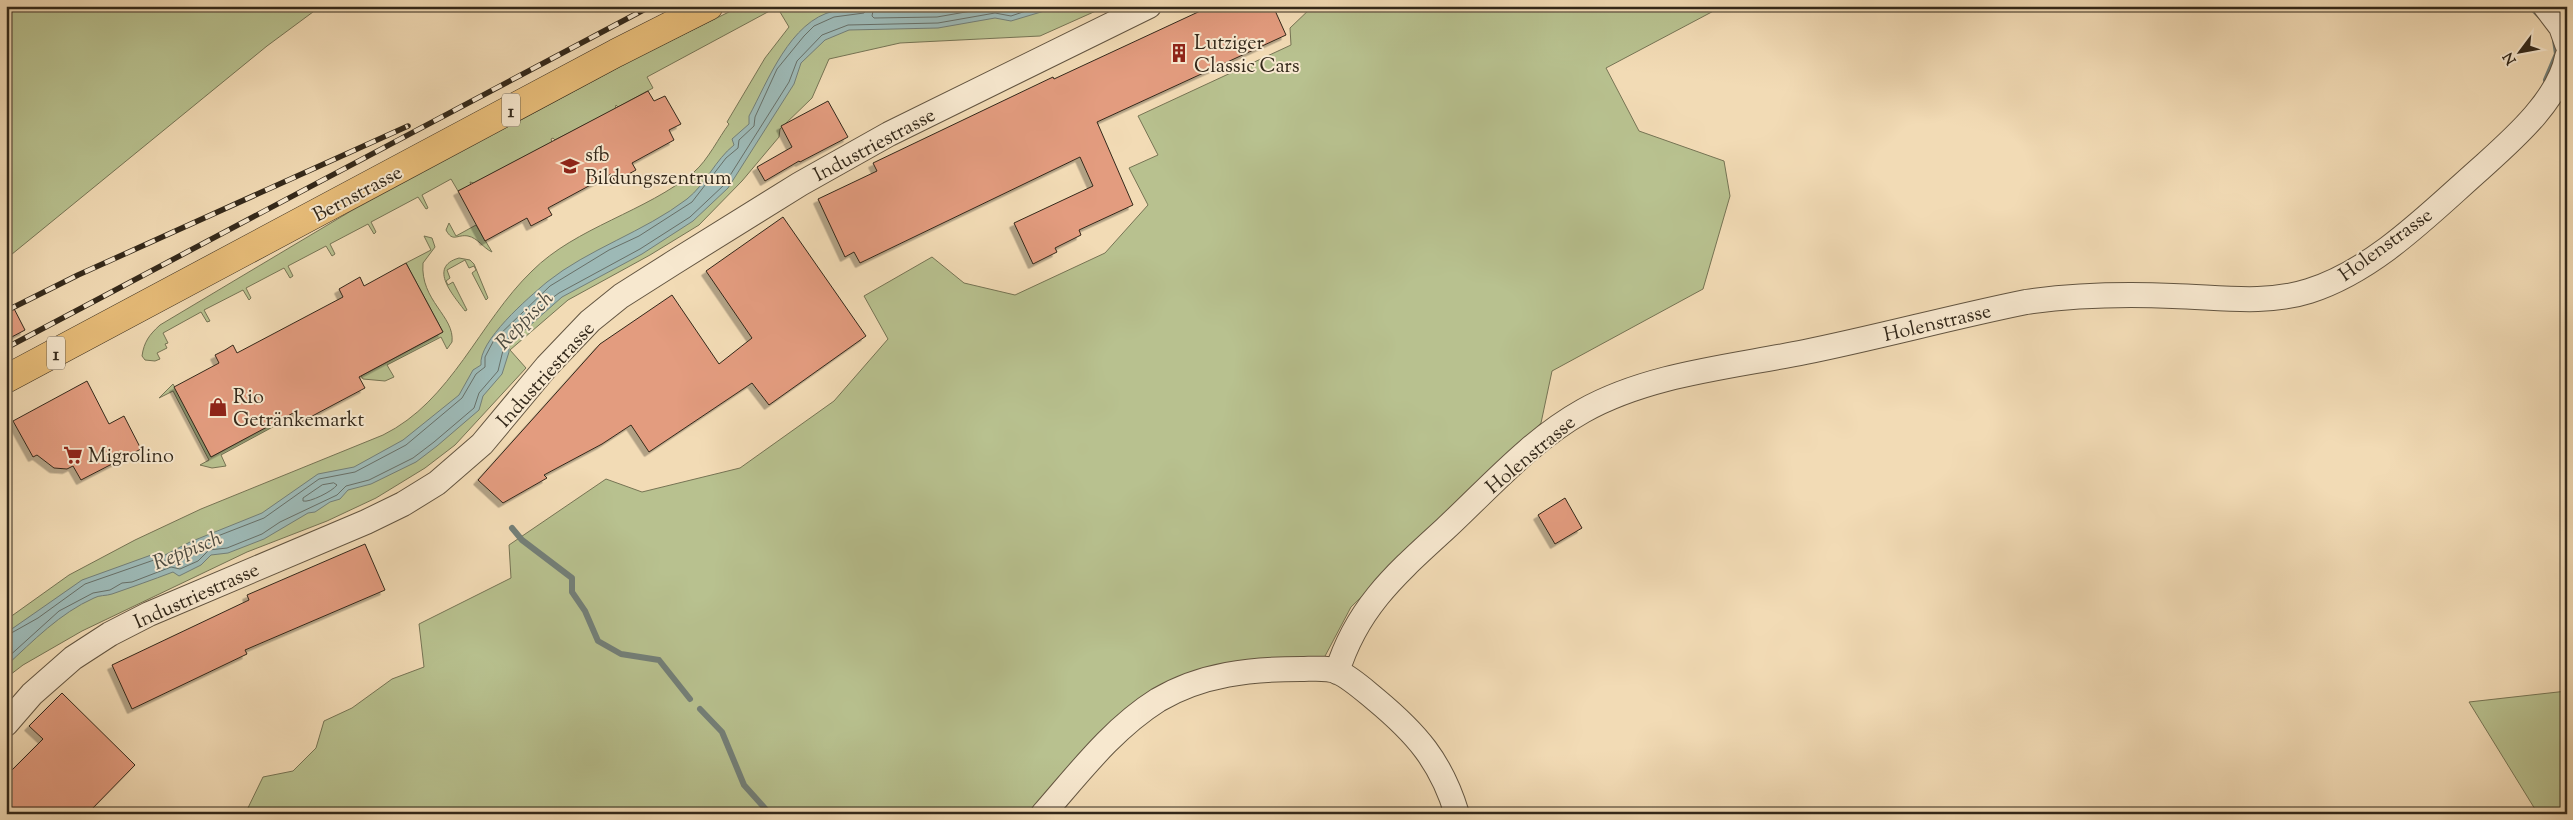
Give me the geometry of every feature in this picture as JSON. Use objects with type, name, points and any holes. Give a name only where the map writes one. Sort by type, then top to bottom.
[{"type":"main road","name":"Bernstrasse","points":[[6,379],[616,53],[708,6]]},
{"type":"street","name":"Industriestrasse","points":[[6,724],[32,694],[73,658],[110,634],[164,608],[366,522],[403,504],[437,483],[482,444],[547,366],[590,321],[621,296],[673,263],[800,184],[889,134],[1149,6]]},
{"type":"street","points":[[2545,6],[2562,27],[2567,44]]},
{"type":"street","name":"Holenstrasse","points":[[1337,672],[1354,628],[1382,590],[1521,458],[1555,430],[1594,405],[1630,390],[1695,374],[1804,352],[2026,302],[2061,297],[2118,295],[2256,299],[2292,295],[2318,288],[2357,268],[2389,245],[2495,155],[2518,133],[2548,98],[2562,72],[2567,57]]},
{"type":"street","points":[[1043,814],[1115,732],[1139,713],[1171,693],[1210,678],[1250,671],[1289,669],[1337,672],[1400,719],[1419,739],[1440,772],[1457,814]]},
{"type":"green space","points":[[6,6],[321,6],[267,46],[6,259]]},
{"type":"green space","points":[[741,6],[1107,6],[1040,36],[900,43],[829,59],[812,98],[780,129],[779,137],[742,181],[699,225],[650,255],[568,300],[510,350],[526,368],[455,445],[425,468],[376,498],[327,521],[247,552],[82,631],[23,665],[6,678],[6,620],[69,575],[135,540],[201,509],[383,435],[407,420],[428,402],[446,382],[513,291],[532,271],[569,243],[655,198],[675,186],[699,167],[729,124],[727,122],[765,58],[789,27],[777,7],[647,77],[653,88],[618,107],[616,105],[615,109],[555,140],[551,139],[552,142],[474,183],[470,182],[471,185],[458,191],[451,179],[422,195],[428,208],[426,209],[418,197],[371,222],[376,232],[374,234],[368,224],[330,244],[335,254],[332,256],[326,246],[288,266],[293,276],[290,278],[284,268],[246,288],[251,298],[249,300],[243,290],[204,310],[210,321],[207,322],[201,312],[163,333],[168,343],[165,344],[167,348],[157,353],[160,359],[155,361],[145,360],[142,356],[144,347],[150,336],[160,325],[351,211],[636,58]]},
{"type":"green space","points":[[1313,6],[1723,6],[1606,68],[1639,131],[1724,161],[1730,196],[1703,289],[1552,371],[1541,423],[1351,607],[1324,658],[1257,673],[1152,709],[1057,814],[245,814],[263,777],[293,771],[316,748],[324,721],[352,708],[392,679],[424,667],[419,624],[511,578],[509,545],[606,479],[642,492],[740,468],[834,401],[888,339],[864,296],[932,257],[964,283],[1015,295],[1105,253],[1148,205],[1129,168],[1158,155],[1138,116],[1291,45],[1290,28]]},
{"type":"green space","points":[[449,223],[456,236],[476,225],[492,252],[472,237],[451,236],[446,230]]},
{"type":"green space","points":[[424,236],[432,238],[435,247],[423,263],[427,288],[448,324],[452,342],[447,349],[441,337],[387,365],[394,377],[385,381],[363,379],[361,376],[443,332],[406,263],[431,250]]},
{"type":"green space","points":[[459,258],[470,260],[474,264],[488,298],[486,300],[472,273],[476,270],[474,266],[469,268],[465,260],[447,270],[450,278],[446,281],[448,285],[453,282],[467,310],[465,311],[450,290],[446,282],[444,275],[445,268],[450,262]]},
{"type":"green space","points":[[173,384],[211,457],[281,419],[282,422],[221,455],[226,466],[212,468],[200,465],[209,460],[173,391],[159,398]]},
{"type":"green space","points":[[2567,691],[2567,814],[2538,814],[2469,702]]},
{"type":"water","name":"Reppisch","points":[[891,6],[1061,6],[1011,21],[995,18],[938,28],[849,30],[825,40],[801,63],[794,84],[728,188],[693,221],[642,254],[562,297],[509,344],[509,352],[502,374],[483,396],[479,410],[437,446],[416,462],[371,484],[348,490],[340,499],[330,502],[315,512],[308,513],[264,539],[228,553],[211,555],[201,565],[179,576],[173,572],[112,594],[96,597],[82,604],[47,628],[6,666],[6,633],[82,580],[154,554],[163,556],[190,542],[262,513],[318,474],[354,467],[403,440],[459,395],[473,370],[481,365],[482,355],[487,344],[496,332],[517,309],[547,282],[580,260],[670,211],[694,193],[721,158],[734,145],[732,139],[749,124],[749,116],[782,54],[805,27],[818,17],[834,11]]},
{"type":"building","points":[[1211,6],[1273,6],[1286,35],[1097,122],[1133,205],[1079,230],[1081,235],[1055,248],[1057,252],[1033,264],[1014,223],[1093,186],[1080,157],[860,263],[854,252],[845,257],[818,199],[877,171],[873,163],[1053,77],[1054,79]]},
{"type":"building","name":"sfb Bildungszentrum","points":[[648,91],[654,101],[665,96],[681,124],[669,130],[674,140],[632,163],[636,170],[625,176],[615,181],[611,174],[548,208],[552,215],[531,226],[527,218],[485,241],[458,191]]},
{"type":"building","points":[[828,101],[848,137],[799,161],[765,181],[757,167],[792,147],[781,126]]},
{"type":"building","points":[[783,217],[866,336],[769,405],[752,383],[649,452],[631,425],[602,444],[544,475],[547,478],[503,503],[478,480],[600,344],[672,295],[719,364],[752,338],[706,271]]},
{"type":"building","points":[[406,263],[443,332],[359,377],[365,388],[301,422],[295,412],[211,457],[174,387],[219,363],[215,355],[233,345],[237,353],[343,297],[339,289],[360,277],[364,286]]},
{"type":"building","points":[[6,293],[25,330],[6,340]]},
{"type":"building","points":[[87,381],[109,424],[124,416],[141,449],[81,480],[73,466],[67,469],[54,468],[37,455],[33,457],[13,421]]},
{"type":"building","points":[[1565,498],[1582,528],[1555,544],[1538,515]]},
{"type":"building","points":[[365,544],[385,590],[245,650],[247,654],[132,709],[112,665],[249,600],[247,595]]},
{"type":"building","points":[[62,693],[135,765],[87,814],[6,814],[6,776],[43,739],[29,726]]},
{"type":"waterway","points":[[2530,6],[2540,16]]},
{"type":"waterway","points":[[2546,80],[2557,54],[2555,40]]},
{"type":"waterway","points":[[512,528],[522,540],[572,578],[572,592],[585,611],[598,641],[621,654],[659,660],[690,699]]},
{"type":"waterway","points":[[700,709],[722,732],[744,785],[770,814]]},
{"type":"railway","points":[[6,348],[651,6]]},
{"type":"railway","points":[[6,311],[78,275],[408,126]]},
{"type":"place","name":"Lutziger Classic Cars","points":[[1179,53]]},
{"type":"place","name":"sfb Bildungszentrum","points":[[570,166]]},
{"type":"place","name":"Rio Getränkemarkt","points":[[218,407]]},
{"type":"place","name":"Migrolino","points":[[73,455]]}]
